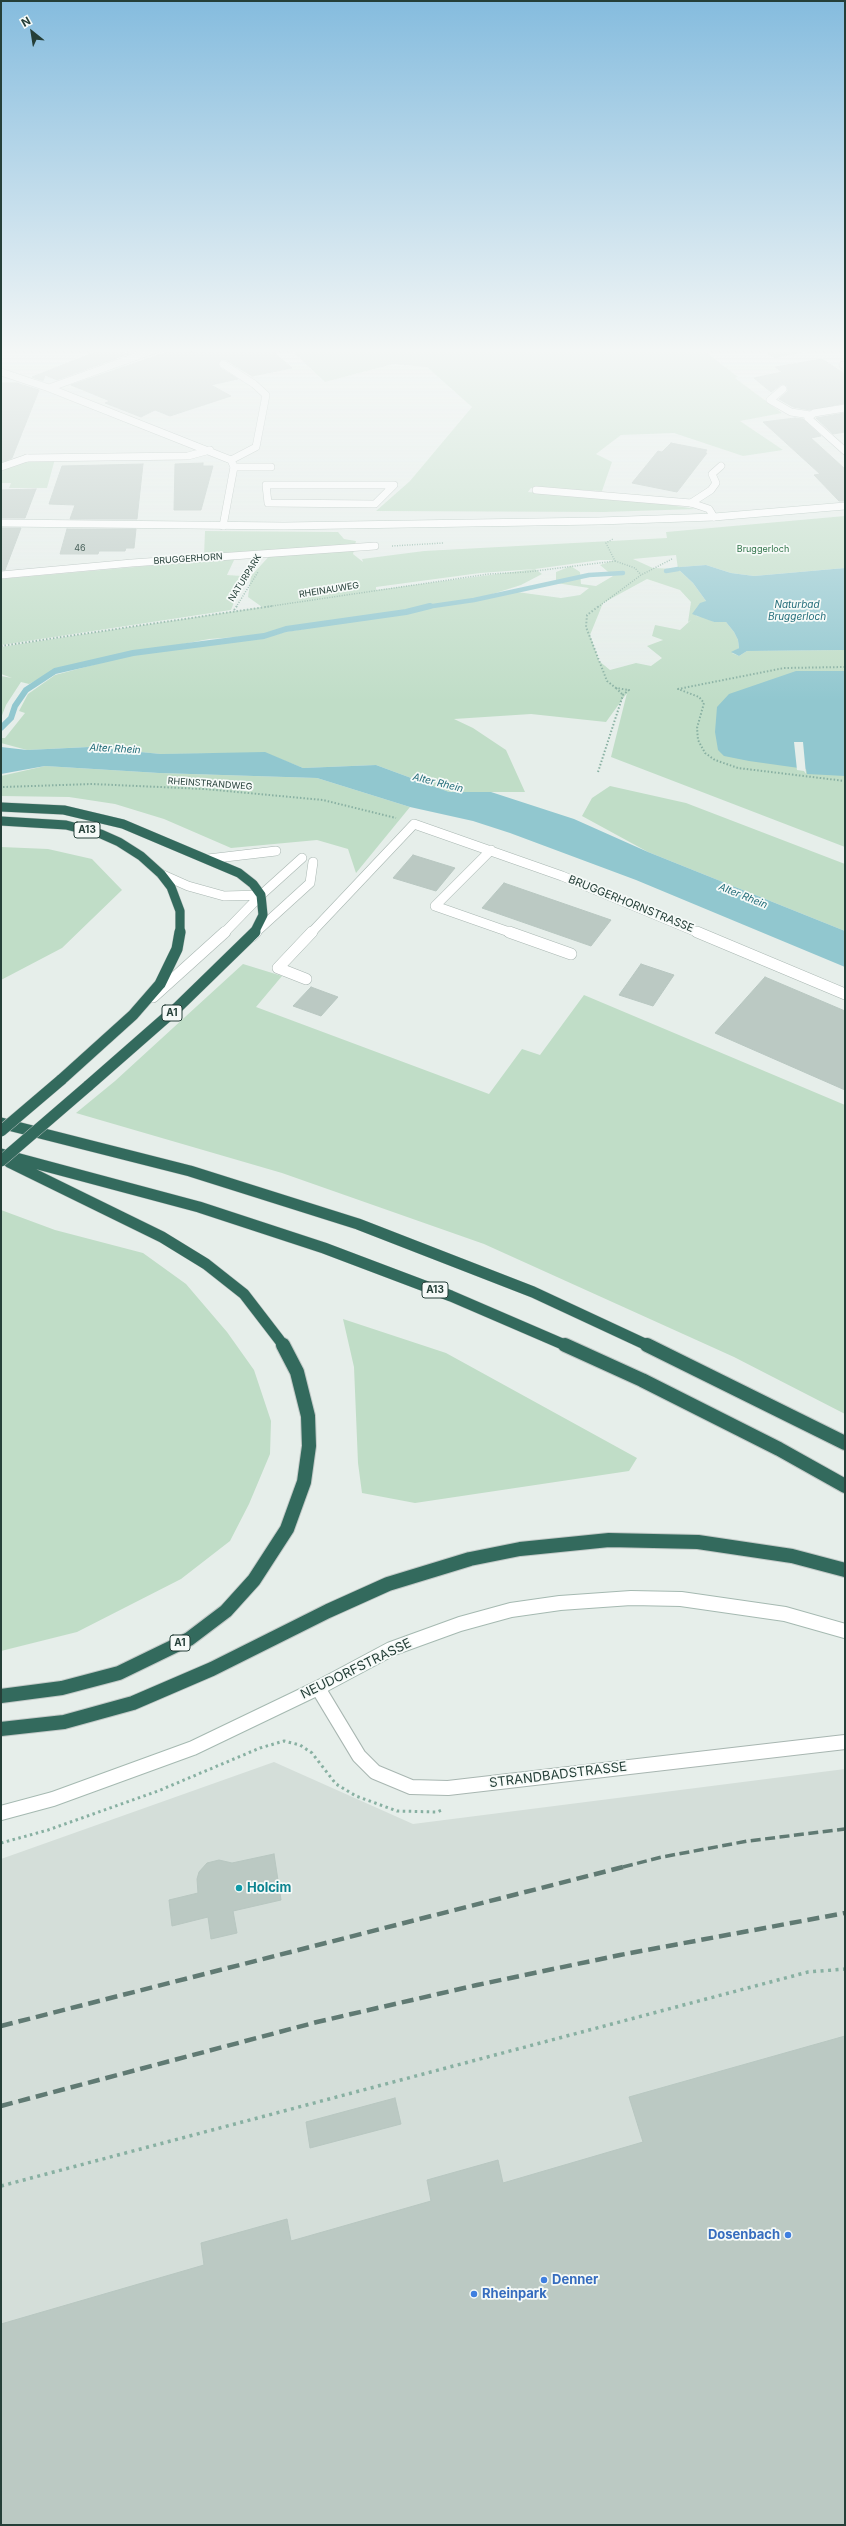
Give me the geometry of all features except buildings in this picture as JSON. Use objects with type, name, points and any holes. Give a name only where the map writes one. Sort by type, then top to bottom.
[{"type":"highway","points":[[1,807],[50,808],[94,815],[123,824],[208,859],[245,877],[254,884],[261,895]]},
{"type":"highway","name":"A13","points":[[1,821],[56,824],[101,834],[141,856],[161,874],[171,887],[179,904],[181,918],[180,938],[173,960],[165,976],[133,1015],[61,1080],[1,1131]]},
{"type":"highway","name":"A1","points":[[1,1161],[183,1003],[252,936],[258,928],[263,915],[261,895]]},
{"type":"highway","points":[[1,1116],[64,1138]]},
{"type":"highway","points":[[1,1123],[64,1138],[271,1195],[421,1248],[533,1292],[637,1339],[845,1443]]},
{"type":"highway","name":"A13","points":[[1,1154],[199,1207],[324,1248],[451,1296],[573,1348],[642,1380],[772,1446],[845,1486]]},
{"type":"highway","name":"A1","points":[[1,1158],[162,1237],[201,1260],[232,1283],[262,1315],[290,1356],[305,1399],[309,1440],[304,1482],[287,1529],[259,1573],[226,1611],[189,1639],[119,1673],[62,1688],[1,1696]]},
{"type":"highway","points":[[1,1729],[64,1722],[133,1703],[212,1669],[328,1611],[388,1584],[470,1559],[520,1549],[609,1540],[698,1542],[785,1555],[845,1570]]},
{"type":"street","points":[[223,526],[231,467]]},
{"type":"street","points":[[244,467],[267,474],[357,485],[394,485],[375,504],[268,503],[267,474]]},
{"type":"street","points":[[691,503],[711,490],[716,483],[712,474],[720,467]]},
{"type":"street","points":[[536,490],[691,503],[709,509],[714,517]]},
{"type":"street","points":[[1,523],[223,526],[494,523],[714,517],[845,506]]},
{"type":"street","name":"BRUGGERHORN","points":[[1,575],[375,546]]},
{"type":"street","points":[[306,979],[278,968],[414,824]]},
{"type":"street","name":"BRUGGERHORNSTRASSE","points":[[414,824],[491,850],[693,929],[845,994]]},
{"type":"street","points":[[491,850],[435,906],[571,954]]},
{"type":"street","points":[[208,859],[276,851]]},
{"type":"street","points":[[133,1015],[241,918],[261,895],[302,858]]},
{"type":"street","points":[[252,936],[310,883],[313,862]]},
{"type":"street","points":[[161,874],[188,886],[224,896],[261,895]]},
{"type":"street","name":"NEUDORFSTRASSE","points":[[1,1813],[53,1799],[193,1748],[318,1688],[391,1650],[460,1624],[511,1610],[560,1603],[631,1598],[681,1599],[785,1614],[845,1631]]},
{"type":"street","name":"STRANDBADSTRASSE","points":[[318,1688],[359,1756],[375,1772],[411,1787],[448,1788],[845,1742]]},
{"type":"path","points":[[617,537],[606,542],[615,561],[635,568],[641,575]]},
{"type":"path","name":"NATURPARK","points":[[234,610],[269,554]]},
{"type":"path","points":[[623,695],[607,681],[586,627],[587,615],[641,575],[667,560],[672,559]]},
{"type":"path","name":"RHEINAUWEG","points":[[1,646],[234,610],[489,574],[526,572],[615,561]]},
{"type":"path","points":[[845,667],[784,668],[739,675],[678,689],[700,697],[704,703],[697,728],[698,740],[704,753],[715,760],[738,768],[801,777],[845,781]]},
{"type":"path","points":[[598,772],[623,695],[628,690],[616,688]]},
{"type":"path","name":"RHEINSTRANDWEG","points":[[1,788],[92,784],[205,790],[308,798],[370,810],[414,824]]},
{"type":"path","points":[[1,1843],[48,1830],[158,1791],[284,1741],[300,1745],[312,1753]]},
{"type":"path","points":[[1,2186],[808,1972],[845,1969]]},
{"type":"shaded area","name":"Rheinpark","points":[[274,1762],[413,1824],[845,1769],[845,2525],[1,2525],[1,1859]]},
{"type":"green space","points":[[1,467],[53,467],[47,488],[9,488],[11,483],[1,483]]},
{"type":"green space","points":[[422,467],[610,467],[602,491],[531,488],[528,492],[639,500],[696,509],[604,512],[376,511],[410,481]]},
{"type":"green space","name":"Bruggerloch","points":[[845,516],[845,568],[754,576],[731,573],[706,565],[681,567],[678,569],[693,583],[706,601],[696,616],[705,617],[714,622],[726,622],[734,632],[738,640],[739,648],[732,653],[739,656],[747,651],[845,650],[845,847],[611,757],[627,693],[606,722],[531,714],[454,719],[473,728],[506,750],[525,792],[449,792],[376,765],[303,768],[265,753],[161,754],[88,747],[27,750],[1,743],[1,738],[5,738],[25,713],[19,711],[28,694],[55,675],[146,651],[60,669],[29,684],[21,682],[6,705],[1,718],[1,676],[12,678],[1,674],[1,647],[262,607],[248,597],[251,576],[273,552],[204,556],[205,531],[338,532],[344,539],[356,541],[353,554],[363,562],[362,559],[424,551],[667,538],[666,532]],"holes":[[[676,555],[678,569],[653,568],[633,559]],[[600,560],[614,560],[600,565],[613,576],[596,586],[581,584],[580,572],[571,566],[556,572],[556,583],[589,588],[580,595],[561,598],[517,592],[475,601],[441,605],[419,610],[285,632],[260,639],[147,651],[209,639],[264,635],[288,627],[337,623],[483,597],[521,585],[542,574],[535,569]],[[535,569],[376,590],[376,587],[480,573]],[[647,579],[680,590],[691,602],[688,622],[691,620],[680,630],[655,625],[652,636],[663,640],[647,646],[662,658],[651,666],[636,663],[610,670],[599,661],[590,635],[603,603]]]},
{"type":"green space","points":[[256,557],[259,558],[238,592],[231,610],[1,645],[1,579],[235,558],[227,575],[242,576]]},
{"type":"green space","points":[[45,766],[159,773],[317,778],[410,807],[356,873],[348,849],[317,840],[231,848],[164,819],[115,804],[69,797],[1,796],[1,776]]},
{"type":"green space","points":[[610,786],[686,803],[845,864],[845,931],[648,852],[582,816],[592,798]]},
{"type":"green space","points":[[1,847],[48,849],[92,859],[122,890],[62,948],[1,980]]},
{"type":"green space","points":[[243,964],[282,976],[256,1007],[489,1094],[522,1049],[540,1055],[584,995],[845,1105],[845,1414],[734,1357],[484,1244],[282,1173],[76,1113],[115,1081]]},
{"type":"green space","points":[[1,1210],[55,1230],[143,1253],[186,1284],[227,1332],[254,1370],[271,1421],[270,1454],[249,1504],[230,1541],[181,1579],[77,1632],[1,1651]]},
{"type":"green space","points":[[343,1319],[446,1353],[637,1458],[629,1471],[415,1503],[362,1493],[358,1463],[354,1367]]},
{"type":"water","name":"Naturbad Bruggerloch","points":[[706,565],[731,573],[754,576],[845,568],[845,650],[747,651],[739,656],[731,652],[739,648],[738,640],[734,632],[726,622],[714,622],[692,614],[700,603],[706,601],[693,583],[678,569],[680,567]]},
{"type":"water","points":[[796,671],[845,671],[845,776],[807,774],[806,769],[724,756],[718,750],[715,732],[717,707],[729,694]]},
{"type":"water","name":"Alter Rhein","points":[[1,747],[27,750],[89,747],[161,754],[265,752],[303,768],[376,765],[449,792],[491,792],[574,819],[648,852],[845,931],[845,967],[636,880],[510,833],[473,821],[410,807],[317,778],[159,773],[45,766],[1,774]]},
{"type":"pier","points":[[794,742],[803,742],[806,774],[804,771],[797,770]]},
{"type":"waterway","points":[[666,571],[678,569]]},
{"type":"waterway","points":[[426,607],[474,600],[589,575],[623,573]]},
{"type":"waterway","points":[[426,607],[430,606]]},
{"type":"waterway","points":[[1,728],[11,718],[15,706],[26,690],[55,671],[133,653],[264,636],[286,629],[406,612],[426,607]]},
{"type":"railway","points":[[623,1867],[662,1857],[748,1841],[845,1829]]},
{"type":"railway","points":[[1,2026],[627,1866]]},
{"type":"railway","points":[[1,2106],[317,2022],[477,1985],[620,1955],[845,1913]]},
{"type":"place","name":"Holcim","points":[[239,1888]]},
{"type":"place","name":"Dosenbach","points":[[788,2235]]},
{"type":"place","name":"Denner","points":[[544,2280]]},
{"type":"place","name":"Rheinpark","points":[[474,2294]]}]
